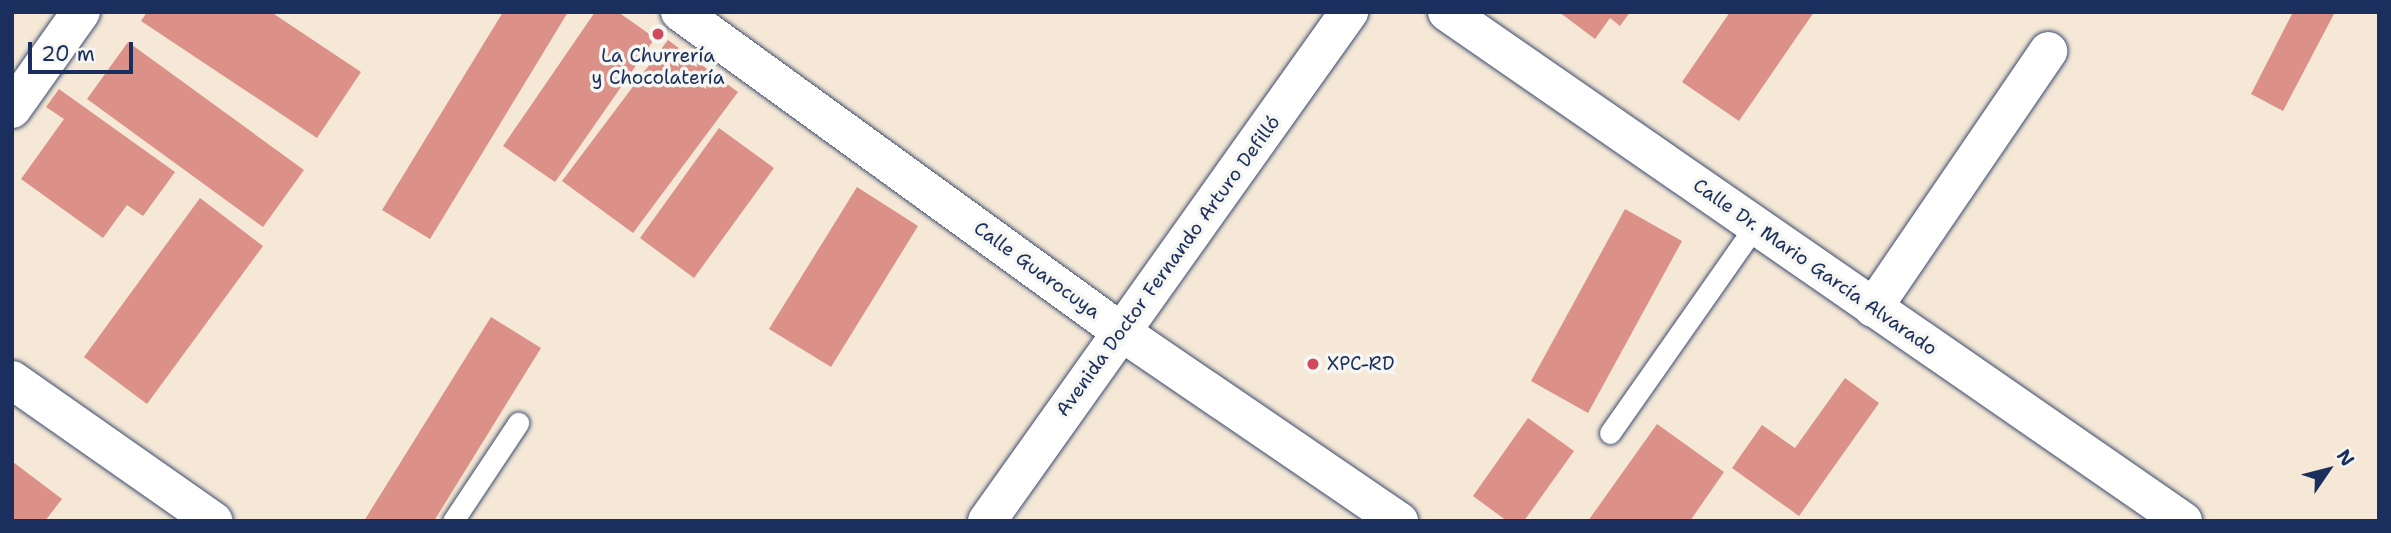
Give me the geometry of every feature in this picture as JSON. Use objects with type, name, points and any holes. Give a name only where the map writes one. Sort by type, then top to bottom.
[{"type":"street","points":[[12,109],[81,12]]},
{"type":"street","name":"Calle Guarocuya","points":[[680,12],[1120,331],[1399,521]]},
{"type":"street","name":"Avenida Doctor Fernando Arturo Defilló","points":[[987,521],[1349,12]]},
{"type":"street","name":"Calle Dr. Mario García Alvarado","points":[[1447,12],[2183,521]]},
{"type":"street","points":[[1873,308],[2048,51]]},
{"type":"street","points":[[12,380],[213,521]]},
{"type":"lane","points":[[1610,433],[1755,226]]},
{"type":"lane","points":[[453,521],[518,423]]},
{"type":"building","points":[[147,12],[271,12],[361,72],[317,138],[141,21]]},
{"type":"building","points":[[503,12],[568,12],[430,239],[382,210]]},
{"type":"building","points":[[595,12],[618,12],[655,38],[555,182],[503,146]]},
{"type":"building","points":[[1559,12],[1630,12],[1620,26],[1610,18],[1595,39]]},
{"type":"building","points":[[1730,12],[1814,12],[1739,121],[1682,82]]},
{"type":"building","points":[[2293,12],[2335,12],[2283,111],[2251,94]]},
{"type":"building","points":[[668,40],[738,92],[633,233],[562,181]]},
{"type":"building","points":[[128,42],[304,170],[263,227],[87,99]]},
{"type":"building","points":[[59,89],[175,172],[143,216],[127,205],[103,238],[21,179],[64,119],[46,107]]},
{"type":"building","points":[[719,128],[774,168],[694,278],[640,238]]},
{"type":"building","points":[[857,187],[918,226],[831,367],[769,329]]},
{"type":"building","points":[[200,198],[263,246],[147,404],[84,357]]},
{"type":"building","points":[[1625,209],[1682,241],[1588,413],[1531,381]]},
{"type":"building","points":[[491,317],[541,348],[434,521],[364,521]]},
{"type":"building","points":[[1845,378],[1879,403],[1799,516],[1732,468],[1762,425],[1795,448]]},
{"type":"building","points":[[1528,418],[1574,451],[1524,521],[1507,521],[1473,496]]},
{"type":"building","points":[[1657,424],[1724,472],[1690,521],[1588,521]]},
{"type":"building","points":[[13,462],[62,499],[45,521],[12,521]]},
{"type":"place","name":"La Churrería y Chocolatería","points":[[658,34]]},
{"type":"place","name":"XPC-RD","points":[[1313,364]]}]
